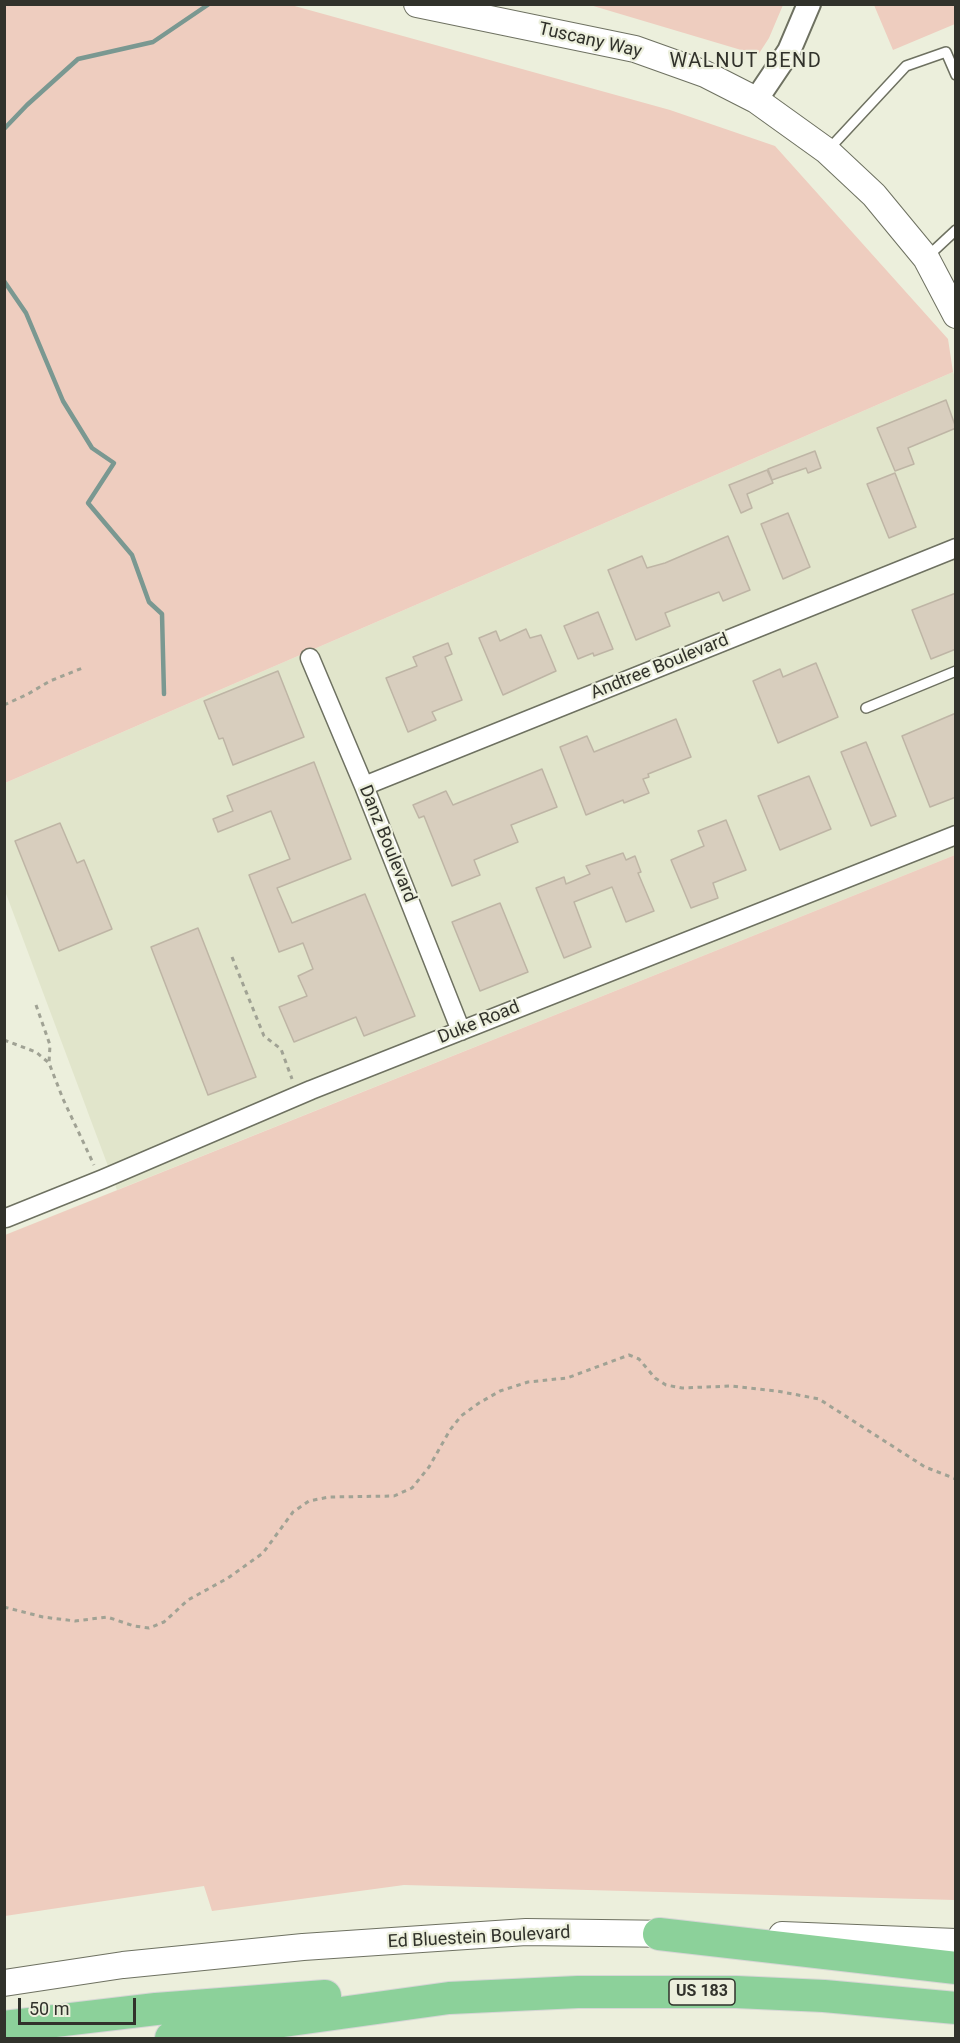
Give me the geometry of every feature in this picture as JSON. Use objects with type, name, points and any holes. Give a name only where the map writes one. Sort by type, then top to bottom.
[{"type":"highway","points":[[658,1934],[956,1968]]},
{"type":"highway","name":"US 183","points":[[171,2038],[449,1998],[578,1992],[736,1992],[825,1996],[956,2008]]},
{"type":"highway","points":[[4,2027],[156,2009],[330,1996],[365,1994],[449,1998]]},
{"type":"main road","name":"Tuscany Way","points":[[417,4],[635,49],[705,74],[756,100],[827,151],[874,195],[926,258],[956,315]]},
{"type":"main road","name":"Ed Bluestein Boulevard","points":[[4,1983],[123,1965],[315,1947],[526,1932],[776,1935],[956,1942]]},
{"type":"street","points":[[756,100],[789,51],[809,4]]},
{"type":"street","name":"Andtree Boulevard","points":[[364,786],[956,548]]},
{"type":"street","name":"Danz Boulevard","points":[[310,658],[364,786],[461,1030]]},
{"type":"street","name":"Duke Road","points":[[6,1218],[298,1095],[956,835]]},
{"type":"lane","points":[[827,151],[906,66],[951,50],[956,75]]},
{"type":"lane","points":[[926,258],[956,230]]},
{"type":"lane","points":[[866,708],[956,671]]},
{"type":"path","points":[[4,705],[50,681],[86,667]]},
{"type":"path","points":[[231,957],[264,1036],[281,1049],[298,1095]]},
{"type":"path","points":[[36,1005],[50,1045],[49,1063],[87,1154],[103,1179]]},
{"type":"path","points":[[4,1040],[36,1052],[49,1063]]},
{"type":"path","points":[[4,1607],[43,1617],[75,1621],[108,1617],[134,1626],[149,1628],[164,1622],[188,1600],[228,1578],[263,1553],[292,1512],[309,1502],[329,1497],[394,1496],[412,1488],[429,1467],[450,1430],[461,1416],[479,1403],[500,1391],[518,1385],[567,1378],[629,1355],[639,1359],[655,1378],[666,1385],[682,1388],[731,1386],[819,1399],[925,1467],[956,1479]]},
{"type":"shaded area","points":[[5,5],[291,5],[670,110],[775,146],[948,339],[953,372],[5,783]]},
{"type":"shaded area","points":[[590,5],[783,5],[769,38],[758,55]]},
{"type":"shaded area","points":[[874,5],[955,5],[955,24],[893,50]]},
{"type":"shaded area","points":[[953,372],[956,380],[955,855],[117,1190],[5,891],[5,783]]},
{"type":"shaded area","points":[[955,855],[955,1900],[404,1885],[212,1911],[204,1886],[5,1916],[5,1235]]},
{"type":"building","points":[[946,400],[956,428],[908,448],[914,464],[895,471],[877,428]]},
{"type":"building","points":[[815,451],[821,468],[808,473],[806,468],[772,480],[768,469]]},
{"type":"building","points":[[767,470],[773,483],[747,494],[752,508],[741,513],[729,485]]},
{"type":"building","points":[[895,473],[916,527],[889,538],[867,484]]},
{"type":"building","points":[[788,513],[810,567],[783,579],[761,524]]},
{"type":"building","points":[[728,536],[750,590],[723,601],[719,592],[665,613],[670,626],[636,640],[608,570],[642,556],[647,568],[665,563]]},
{"type":"building","points":[[956,593],[956,649],[931,659],[912,610]]},
{"type":"building","points":[[598,612],[613,649],[578,659],[564,626]]},
{"type":"building","points":[[526,629],[530,638],[541,635],[556,671],[503,695],[479,638],[496,631],[500,641]]},
{"type":"building","points":[[448,643],[452,654],[445,657],[462,700],[432,712],[436,720],[408,732],[386,678],[417,666],[413,657]]},
{"type":"building","points":[[816,663],[838,717],[778,743],[753,681],[780,669],[783,677]]},
{"type":"building","points":[[278,671],[304,737],[233,765],[223,738],[219,739],[204,701]]},
{"type":"building","points":[[956,713],[956,797],[930,807],[902,736]]},
{"type":"building","points":[[676,719],[691,757],[648,774],[649,777],[643,779],[649,793],[624,803],[623,800],[586,815],[560,747],[587,736],[594,752]]},
{"type":"building","points":[[866,742],[896,816],[871,826],[841,752]]},
{"type":"building","points":[[314,762],[351,859],[277,888],[292,923],[365,894],[415,1016],[364,1036],[356,1017],[294,1042],[279,1007],[307,996],[298,976],[313,969],[303,943],[279,952],[249,875],[290,859],[271,811],[218,832],[213,819],[233,811],[227,796]]},
{"type":"building","points":[[542,769],[557,807],[511,825],[518,842],[474,860],[480,875],[452,886],[424,816],[419,818],[413,805],[446,791],[453,805]]},
{"type":"building","points":[[809,776],[831,829],[780,850],[758,796]]},
{"type":"building","points":[[726,820],[746,870],[713,883],[718,898],[691,908],[671,860],[704,846],[698,831]]},
{"type":"building","points":[[60,823],[77,863],[84,860],[112,929],[59,951],[15,841]]},
{"type":"building","points":[[623,853],[626,860],[635,856],[641,872],[638,873],[654,911],[626,922],[612,887],[574,902],[591,947],[564,958],[536,888],[564,877],[566,884],[590,874],[586,866]]},
{"type":"building","points":[[500,903],[528,972],[480,991],[452,922]]},
{"type":"building","points":[[198,928],[256,1077],[208,1095],[151,947]]},
{"type":"waterway","points":[[4,129],[78,59],[153,42],[209,4]]},
{"type":"waterway","points":[[4,281],[26,313],[63,401],[92,448],[114,463],[88,503],[132,555],[149,602],[162,614],[164,694]]},
{"type":"district","name":"WALNUT BEND","points":[[746,62]]}]
